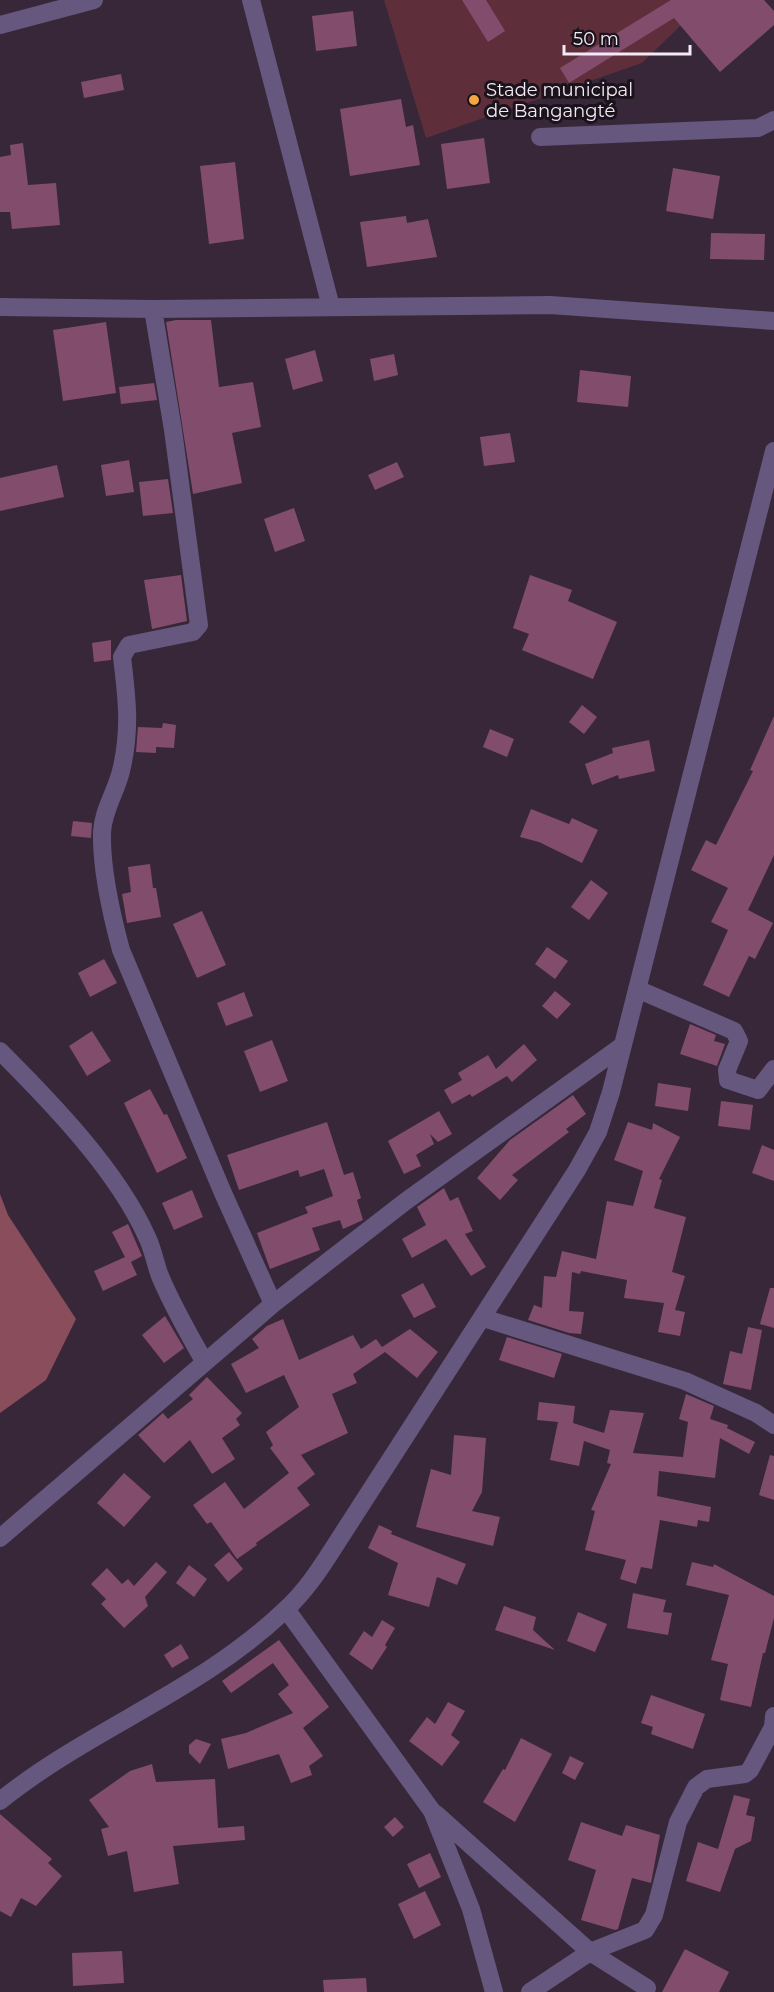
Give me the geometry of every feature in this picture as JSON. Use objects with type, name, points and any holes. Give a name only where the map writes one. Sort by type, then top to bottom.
[{"type":"street","points":[[0,25],[94,0]]},
{"type":"street","points":[[251,0],[332,307]]},
{"type":"street","points":[[540,137],[758,128],[774,120]]},
{"type":"street","points":[[0,307],[153,309],[550,305],[774,321]]},
{"type":"street","points":[[153,309],[171,419],[198,625],[194,632],[129,645],[124,650],[122,657],[129,719],[127,741],[121,774],[105,816],[102,843],[112,918],[121,950],[273,1304]]},
{"type":"street","points":[[0,1801],[28,1778],[208,1673],[286,1609],[317,1572],[483,1318],[598,1132],[637,989],[774,451]]},
{"type":"street","points":[[637,989],[734,1031],[739,1041],[727,1070],[728,1080],[758,1090],[774,1069]]},
{"type":"street","points":[[0,1538],[273,1304],[406,1201],[622,1046]]},
{"type":"street","points":[[0,1051],[54,1105],[123,1194],[147,1237],[175,1310],[204,1361]]},
{"type":"street","points":[[483,1318],[685,1381],[756,1413],[774,1425]]},
{"type":"street","points":[[286,1609],[432,1811],[590,1952],[647,1988]]},
{"type":"street","points":[[530,1992],[590,1952],[645,1930],[654,1915],[678,1822],[696,1787],[707,1779],[746,1774],[774,1723]]},
{"type":"street","points":[[432,1811],[471,1909],[494,1992]]},
{"type":"shaded area","name":"Stade municipal de Bangangté","points":[[384,0],[707,0],[642,63],[426,138]]},
{"type":"shaded area","points":[[0,1194],[8,1215],[76,1319],[46,1380],[0,1413]]},
{"type":"building","points":[[462,0],[486,0],[505,31],[488,42]]},
{"type":"building","points":[[671,0],[764,0],[774,11],[774,25],[720,72],[674,18],[569,83],[560,68]]},
{"type":"building","points":[[353,11],[357,46],[316,51],[312,16]]},
{"type":"building","points":[[121,74],[124,90],[84,98],[81,82]]},
{"type":"building","points":[[401,99],[406,127],[413,125],[420,165],[350,176],[340,109]]},
{"type":"building","points":[[484,138],[490,183],[447,189],[441,144]]},
{"type":"building","points":[[23,143],[28,185],[56,183],[60,225],[12,229],[10,212],[0,212],[0,157],[11,155],[10,145]]},
{"type":"building","points":[[235,162],[244,239],[209,244],[200,166]]},
{"type":"building","points":[[673,168],[720,176],[713,219],[666,211]]},
{"type":"building","points":[[406,216],[407,223],[428,219],[437,257],[367,267],[360,222]]},
{"type":"building","points":[[711,233],[765,234],[764,260],[710,259]]},
{"type":"building","points":[[211,320],[219,387],[253,382],[261,427],[232,433],[242,483],[193,494],[166,322]]},
{"type":"building","points":[[106,322],[116,393],[63,401],[53,330]]},
{"type":"building","points":[[315,350],[323,381],[293,390],[285,359]]},
{"type":"building","points":[[394,354],[398,375],[374,381],[370,359]]},
{"type":"building","points":[[580,370],[631,376],[628,407],[577,402]]},
{"type":"building","points":[[154,383],[157,400],[121,404],[119,387]]},
{"type":"building","points":[[510,433],[515,462],[484,466],[480,437]]},
{"type":"building","points":[[129,460],[134,492],[106,496],[101,465]]},
{"type":"building","points":[[397,462],[404,477],[375,490],[368,475]]},
{"type":"building","points":[[57,465],[64,497],[0,511],[0,478]]},
{"type":"building","points":[[168,479],[173,513],[143,516],[139,482]]},
{"type":"building","points":[[294,508],[305,541],[275,552],[264,519]]},
{"type":"building","points":[[181,575],[187,621],[152,629],[144,580]]},
{"type":"building","points":[[530,575],[572,590],[568,601],[617,622],[593,679],[522,650],[529,634],[513,628]]},
{"type":"building","points":[[111,640],[111,660],[94,662],[92,643]]},
{"type":"building","points":[[582,705],[597,717],[584,734],[569,722]]},
{"type":"building","points":[[774,716],[774,855],[748,910],[773,923],[755,959],[749,956],[729,997],[703,985],[728,930],[711,922],[728,888],[691,870],[706,840],[716,845],[753,771],[750,770]]},
{"type":"building","points":[[163,723],[176,725],[174,748],[156,747],[156,753],[136,752],[138,727],[162,728]]},
{"type":"building","points":[[490,729],[514,739],[507,757],[483,747]]},
{"type":"building","points":[[649,740],[655,771],[619,779],[618,775],[592,785],[585,764],[613,753],[612,748]]},
{"type":"building","points":[[531,809],[569,824],[572,818],[598,830],[582,863],[539,842],[520,837]]},
{"type":"building","points":[[73,821],[92,823],[91,838],[71,836]]},
{"type":"building","points":[[150,864],[153,888],[156,888],[161,917],[127,923],[122,894],[131,892],[128,867]]},
{"type":"building","points":[[591,880],[608,893],[589,920],[571,907]]},
{"type":"building","points":[[202,911],[226,965],[197,978],[173,924]]},
{"type":"building","points":[[547,947],[568,961],[555,979],[535,964]]},
{"type":"building","points":[[104,959],[117,983],[90,997],[78,973]]},
{"type":"building","points":[[555,991],[571,1004],[557,1019],[542,1006]]},
{"type":"building","points":[[244,992],[253,1016],[226,1026],[217,1003]]},
{"type":"building","points":[[690,1024],[716,1035],[714,1041],[725,1044],[717,1066],[680,1054]]},
{"type":"building","points":[[92,1031],[111,1061],[87,1076],[69,1046]]},
{"type":"building","points":[[272,1040],[288,1081],[260,1092],[244,1051]]},
{"type":"building","points":[[524,1044],[537,1060],[512,1082],[507,1076],[472,1097],[470,1094],[452,1104],[444,1090],[462,1080],[458,1073],[488,1055],[496,1069]]},
{"type":"building","points":[[658,1083],[691,1088],[688,1111],[655,1106]]},
{"type":"building","points":[[150,1089],[164,1115],[167,1114],[187,1158],[157,1173],[124,1103]]},
{"type":"building","points":[[573,1095],[586,1114],[566,1129],[569,1132],[512,1175],[518,1180],[500,1200],[477,1178],[510,1140]]},
{"type":"building","points":[[721,1101],[753,1105],[750,1130],[718,1126]]},
{"type":"building","points":[[439,1111],[452,1134],[438,1142],[430,1134],[434,1144],[416,1155],[421,1166],[404,1174],[388,1141]]},
{"type":"building","points":[[327,1122],[344,1175],[353,1172],[361,1198],[357,1200],[363,1220],[343,1229],[340,1220],[312,1228],[320,1250],[270,1269],[257,1233],[308,1213],[305,1207],[333,1196],[324,1169],[300,1177],[298,1170],[239,1190],[227,1155]]},
{"type":"building","points":[[628,1122],[652,1130],[653,1123],[680,1137],[659,1179],[662,1180],[654,1208],[686,1217],[672,1272],[685,1276],[675,1310],[685,1312],[680,1336],[658,1332],[664,1303],[624,1298],[627,1280],[581,1271],[580,1274],[572,1272],[569,1311],[584,1312],[581,1334],[569,1333],[528,1320],[534,1305],[542,1308],[544,1276],[556,1277],[562,1251],[596,1259],[607,1201],[633,1206],[643,1171],[614,1160]]},
{"type":"building","points":[[762,1145],[774,1150],[774,1181],[752,1173]]},
{"type":"building","points":[[444,1188],[450,1201],[458,1197],[473,1231],[465,1234],[486,1267],[471,1276],[446,1239],[412,1258],[402,1239],[426,1225],[417,1207]]},
{"type":"building","points":[[192,1190],[203,1217],[174,1230],[162,1203]]},
{"type":"building","points":[[128,1224],[142,1256],[131,1262],[137,1275],[103,1291],[94,1271],[125,1257],[112,1232]]},
{"type":"building","points":[[423,1283],[436,1307],[414,1318],[401,1295]]},
{"type":"building","points":[[770,1288],[774,1288],[774,1328],[760,1324]]},
{"type":"building","points":[[165,1316],[184,1348],[164,1363],[142,1335]]},
{"type":"building","points":[[283,1319],[299,1360],[353,1335],[361,1349],[376,1339],[382,1347],[410,1329],[438,1352],[417,1378],[385,1352],[353,1374],[357,1383],[332,1394],[348,1433],[301,1455],[315,1474],[297,1488],[310,1505],[237,1559],[211,1522],[207,1524],[193,1505],[225,1482],[244,1509],[289,1473],[270,1448],[273,1445],[266,1432],[299,1407],[284,1375],[246,1393],[231,1364],[259,1348],[252,1339],[267,1326]]},
{"type":"building","points":[[748,1327],[762,1330],[751,1390],[723,1384],[730,1351],[742,1354]]},
{"type":"building","points":[[507,1337],[562,1354],[554,1378],[499,1360]]},
{"type":"building","points":[[207,1377],[242,1413],[236,1419],[240,1425],[222,1438],[235,1459],[212,1474],[190,1440],[164,1463],[138,1435],[163,1413],[168,1419],[193,1399],[189,1395]]},
{"type":"building","points":[[686,1394],[714,1406],[710,1419],[728,1425],[727,1428],[755,1442],[749,1454],[720,1438],[715,1478],[659,1471],[657,1496],[711,1507],[709,1522],[698,1520],[697,1527],[660,1520],[652,1569],[641,1567],[636,1584],[620,1579],[626,1560],[585,1550],[595,1511],[591,1510],[611,1464],[607,1463],[610,1450],[584,1441],[579,1466],[550,1460],[558,1422],[537,1420],[539,1402],[575,1406],[573,1423],[604,1433],[610,1410],[644,1413],[633,1453],[683,1457],[688,1422],[679,1419]]},
{"type":"building","points":[[454,1435],[486,1438],[482,1492],[472,1511],[500,1517],[493,1546],[416,1527],[431,1469],[451,1475]]},
{"type":"building","points":[[770,1455],[774,1456],[774,1500],[759,1495]]},
{"type":"building","points":[[124,1473],[151,1497],[124,1527],[97,1503]]},
{"type":"building","points":[[379,1525],[392,1531],[391,1534],[466,1564],[457,1585],[437,1577],[429,1607],[388,1595],[398,1563],[368,1548]]},
{"type":"building","points":[[229,1552],[243,1569],[228,1582],[214,1565]]},
{"type":"building","points":[[156,1562],[167,1572],[145,1597],[148,1606],[124,1628],[101,1604],[106,1599],[91,1584],[107,1568],[122,1584],[128,1579],[134,1586]]},
{"type":"building","points":[[692,1562],[713,1567],[714,1564],[774,1596],[774,1618],[765,1653],[763,1653],[751,1707],[720,1700],[728,1664],[711,1660],[729,1595],[686,1585]]},
{"type":"building","points":[[189,1565],[207,1579],[194,1597],[176,1583]]},
{"type":"building","points":[[633,1593],[666,1600],[663,1612],[672,1613],[668,1635],[627,1628]]},
{"type":"building","points":[[504,1606],[536,1617],[533,1630],[555,1650],[495,1630]]},
{"type":"building","points":[[578,1612],[607,1624],[595,1652],[567,1641]]},
{"type":"building","points":[[382,1620],[395,1628],[385,1645],[387,1647],[372,1670],[349,1654],[364,1631],[372,1637]]},
{"type":"building","points":[[279,1640],[329,1707],[303,1728],[323,1756],[309,1766],[312,1775],[291,1783],[279,1754],[228,1769],[221,1739],[246,1733],[293,1713],[278,1694],[289,1685],[273,1663],[231,1693],[222,1681]]},
{"type":"building","points":[[181,1644],[189,1658],[172,1668],[164,1655]]},
{"type":"building","points":[[651,1695],[705,1714],[693,1749],[651,1734],[653,1727],[641,1723]]},
{"type":"building","points":[[448,1702],[465,1711],[451,1735],[460,1742],[442,1766],[409,1741],[427,1717],[435,1724]]},
{"type":"building","points":[[521,1738],[552,1754],[515,1822],[483,1802],[503,1769],[505,1770]]},
{"type":"building","points":[[196,1739],[211,1744],[200,1764],[189,1753],[189,1745]]},
{"type":"building","points":[[570,1756],[584,1763],[575,1780],[562,1773]]},
{"type":"building","points":[[152,1764],[156,1782],[215,1779],[218,1828],[244,1826],[245,1840],[173,1846],[179,1884],[134,1892],[127,1851],[108,1856],[101,1829],[109,1827],[89,1800],[130,1771]]},
{"type":"building","points":[[734,1795],[750,1799],[746,1815],[755,1817],[751,1841],[735,1849],[720,1892],[686,1881],[698,1842],[718,1849]]},
{"type":"building","points":[[0,1814],[52,1859],[48,1863],[62,1876],[36,1906],[21,1898],[11,1917],[0,1911]]},
{"type":"building","points":[[395,1817],[404,1827],[393,1837],[384,1827]]},
{"type":"building","points":[[581,1822],[622,1836],[626,1825],[660,1835],[651,1883],[632,1878],[618,1929],[615,1930],[581,1920],[596,1870],[568,1860]]},
{"type":"building","points":[[430,1853],[441,1877],[419,1888],[407,1864]]},
{"type":"building","points":[[425,1891],[441,1925],[414,1939],[398,1904]]},
{"type":"building","points":[[685,1949],[729,1972],[719,1992],[662,1992]]},
{"type":"building","points":[[122,1951],[124,1983],[73,1986],[72,1953]]},
{"type":"building","points":[[366,1978],[367,1992],[324,1992],[323,1980]]},
{"type":"place","name":"Stade municipal de Bangangté","points":[[474,100]]}]
